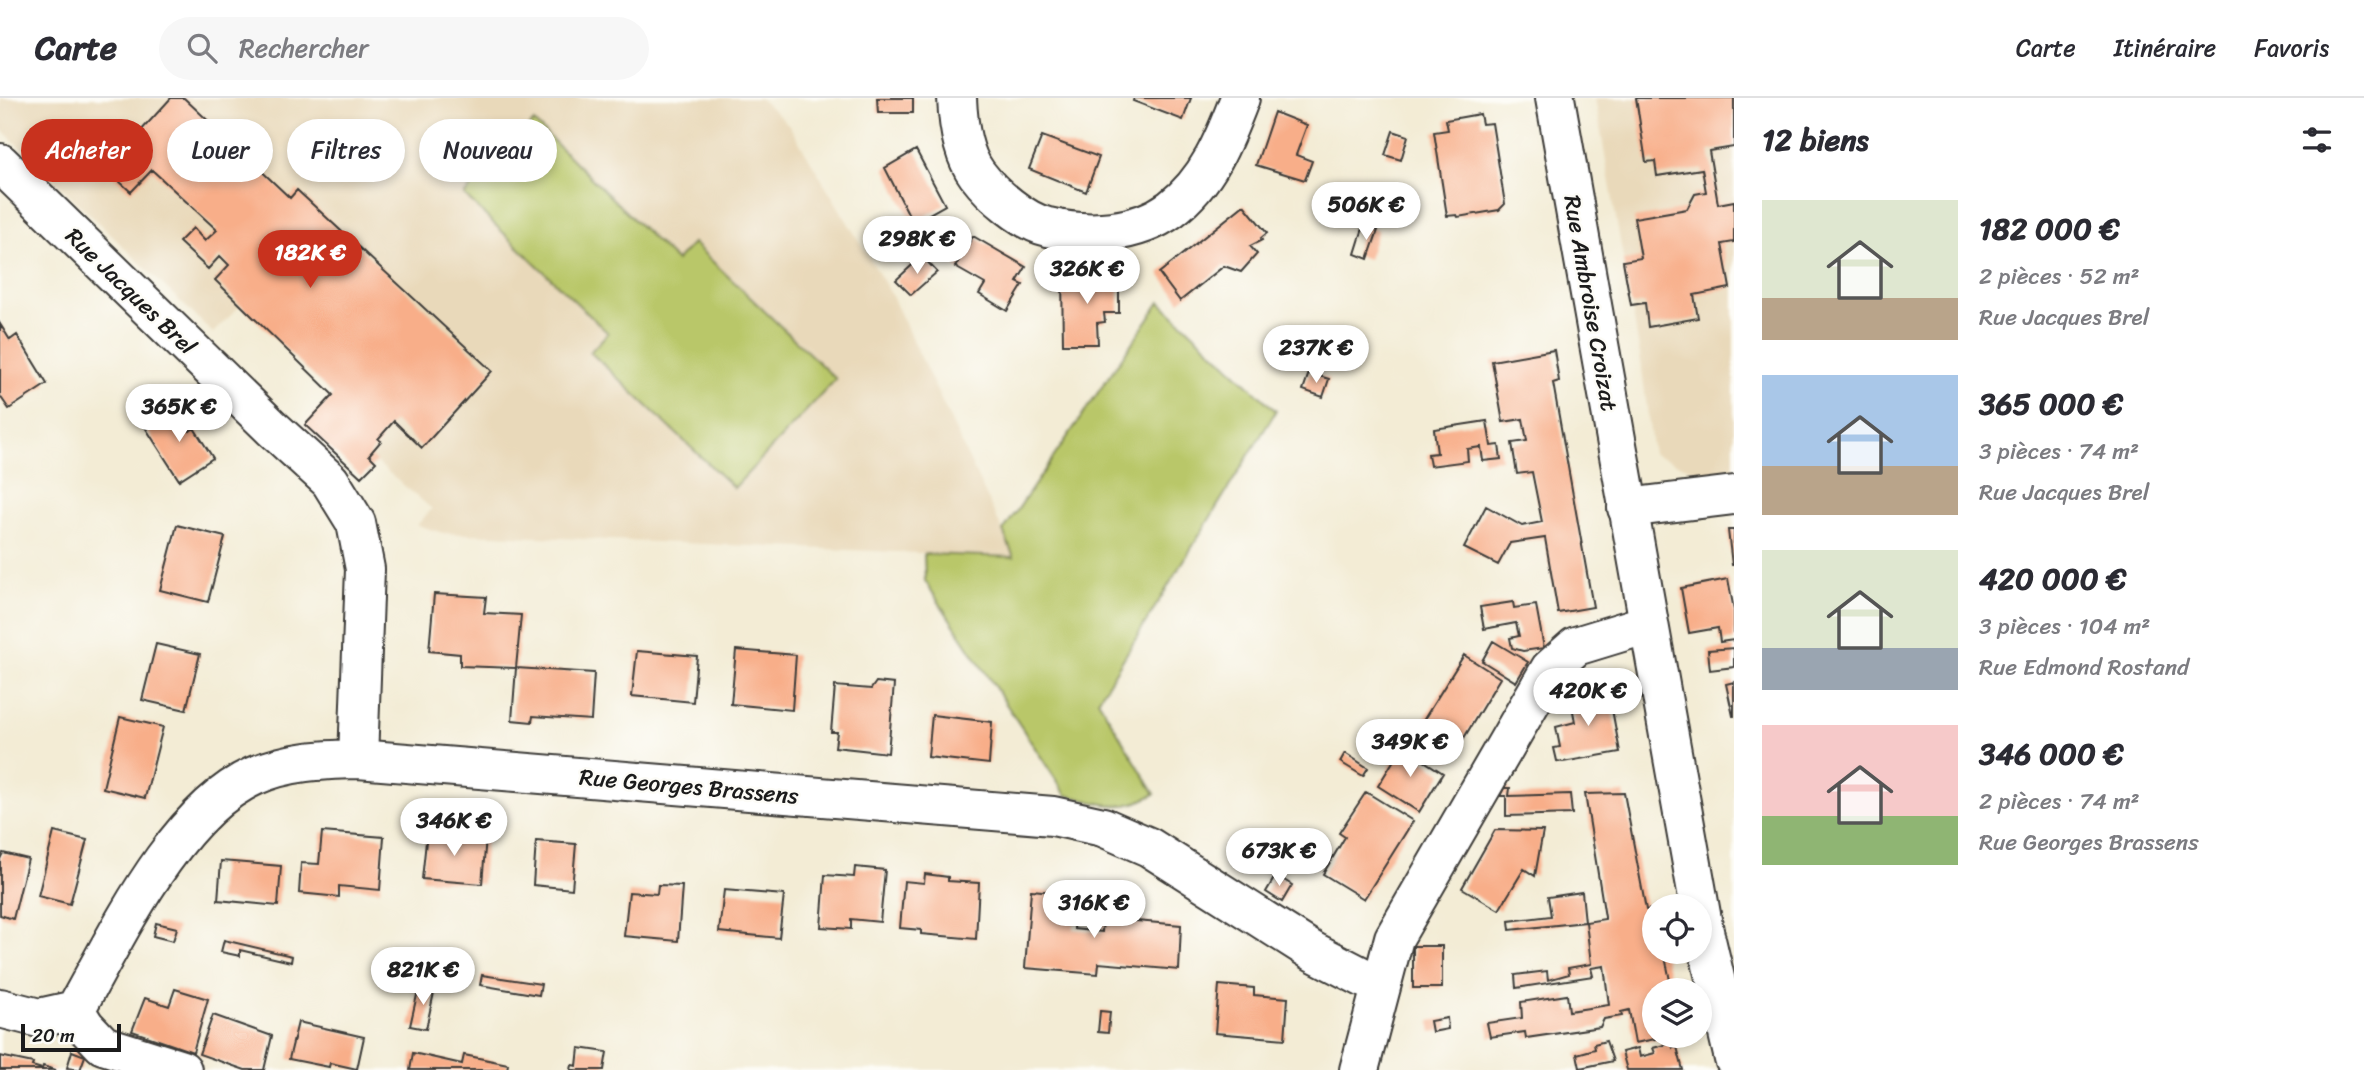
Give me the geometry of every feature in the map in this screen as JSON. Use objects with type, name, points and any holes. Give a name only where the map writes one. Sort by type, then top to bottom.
[{"type":"street","points":[[957,98],[958,129],[976,172],[1008,206],[1046,227],[1090,233],[1133,229],[1170,209],[1203,176],[1223,144],[1240,98]]},
{"type":"street","name":"Rue Ambroise Croizat","points":[[1555,98],[1704,931],[1734,1059]]},
{"type":"street","name":"Rue Jacques Brel","points":[[0,163],[330,481],[356,523],[365,569],[358,759]]},
{"type":"street","points":[[1627,508],[1734,495]]},
{"type":"street","points":[[1359,1070],[1394,938],[1550,669],[1576,646],[1648,624]]},
{"type":"street","name":"Rue Georges Brassens","points":[[75,1010],[154,870],[208,807],[253,777],[303,761],[358,759],[1053,816],[1103,827],[1149,847],[1314,952],[1380,986]]},
{"type":"street","points":[[0,1008],[39,1018],[75,1010],[85,1026],[103,1045],[182,1070]]},
{"type":"shaded area","points":[[0,98],[760,98],[789,125],[891,294],[1015,557],[443,533],[417,525],[432,509],[376,462],[361,477],[305,425],[333,395],[241,305],[213,333],[56,182],[153,182],[153,119],[21,119],[21,148],[0,128]]},
{"type":"shaded area","points":[[1595,98],[1734,98],[1734,472],[1703,474],[1653,454],[1640,354]]},
{"type":"green space","points":[[557,145],[676,261],[693,243],[836,379],[734,488],[590,352],[608,333],[464,195],[476,182],[557,182]]},
{"type":"green space","points":[[1160,302],[1276,411],[1098,700],[1155,794],[1131,804],[1111,805],[1066,795],[925,581],[924,554],[1014,557],[1003,531]]},
{"type":"building","points":[[171,98],[184,98],[206,119],[167,119],[167,182],[273,182],[290,198],[297,190],[492,371],[422,448],[394,421],[378,439],[381,441],[369,455],[376,462],[361,477],[305,425],[333,395],[215,280],[229,265],[220,256],[208,269],[179,242],[193,228],[205,241],[217,230],[153,171],[152,119]]},
{"type":"building","points":[[877,98],[913,98],[913,113],[878,113]]},
{"type":"building","points":[[1134,98],[1191,98],[1183,120],[1133,101]]},
{"type":"building","points":[[1636,98],[1734,98],[1734,147],[1709,151],[1718,204],[1734,201],[1734,242],[1722,244],[1730,288],[1694,295],[1698,318],[1648,327],[1645,303],[1631,305],[1623,261],[1641,258],[1634,218],[1687,209],[1695,194],[1706,192],[1702,169],[1657,176],[1655,161],[1646,162]]},
{"type":"building","points":[[1274,112],[1307,125],[1296,155],[1312,161],[1305,180],[1256,165]]},
{"type":"building","points":[[1480,114],[1482,124],[1492,123],[1505,204],[1499,210],[1458,217],[1447,216],[1434,132],[1448,130],[1446,120]]},
{"type":"building","points":[[1393,131],[1408,136],[1401,160],[1385,155]]},
{"type":"building","points":[[1042,136],[1099,157],[1086,192],[1029,169]]},
{"type":"building","points":[[916,150],[945,205],[913,223],[885,168]]},
{"type":"building","points":[[120,182],[141,182],[131,192]]},
{"type":"building","points":[[1244,205],[1267,233],[1262,240],[1250,246],[1257,254],[1241,272],[1224,266],[1180,301],[1159,273]]},
{"type":"building","points":[[1364,225],[1378,230],[1368,259],[1355,254]]},
{"type":"building","points":[[973,236],[1026,267],[1017,282],[1023,285],[1007,311],[979,294],[985,284],[955,267]]},
{"type":"building","points":[[922,256],[937,272],[911,295],[896,280]]},
{"type":"building","points":[[1062,276],[1119,276],[1119,313],[1104,313],[1105,322],[1097,323],[1098,344],[1063,344]]},
{"type":"building","points":[[0,324],[10,340],[17,335],[47,384],[9,409],[0,396]]},
{"type":"building","points":[[1554,350],[1559,381],[1553,383],[1593,607],[1558,613],[1545,538],[1510,543],[1498,565],[1464,548],[1486,506],[1522,526],[1542,522],[1532,472],[1517,474],[1512,443],[1527,441],[1523,419],[1503,422],[1492,361]]},
{"type":"building","points":[[1309,373],[1329,379],[1323,397],[1303,390]]},
{"type":"building","points":[[175,408],[190,431],[194,428],[213,458],[179,480],[145,427]]},
{"type":"building","points":[[1487,421],[1491,446],[1499,445],[1501,459],[1483,461],[1481,447],[1467,449],[1468,461],[1430,466],[1428,454],[1437,453],[1434,429]]},
{"type":"building","points":[[177,525],[225,537],[208,602],[160,590]]},
{"type":"building","points":[[1728,530],[1734,530],[1734,565],[1732,565]]},
{"type":"building","points":[[1728,579],[1734,610],[1734,640],[1720,642],[1718,628],[1689,633],[1681,588]]},
{"type":"building","points":[[434,594],[486,597],[484,613],[521,615],[516,668],[460,666],[460,654],[429,651]]},
{"type":"building","points":[[1513,602],[1514,608],[1536,605],[1544,648],[1523,651],[1512,648],[1510,638],[1519,636],[1516,623],[1484,629],[1480,607]]},
{"type":"building","points":[[1493,641],[1528,662],[1516,682],[1482,661]]},
{"type":"building","points":[[156,644],[200,654],[186,710],[142,700]]},
{"type":"building","points":[[1734,648],[1734,667],[1710,670],[1708,650]]},
{"type":"building","points":[[736,650],[796,655],[792,710],[731,704]]},
{"type":"building","points":[[637,651],[697,656],[693,702],[632,696]]},
{"type":"building","points":[[1464,655],[1500,678],[1450,761],[1413,737]]},
{"type":"building","points":[[516,668],[594,673],[591,720],[533,716],[532,722],[512,720]]},
{"type":"building","points":[[876,682],[894,684],[888,753],[835,747],[837,732],[831,732],[835,686],[871,689]]},
{"type":"building","points":[[1734,682],[1734,716],[1733,716],[1726,684]]},
{"type":"building","points":[[1608,688],[1620,752],[1557,761],[1554,748],[1560,747],[1556,727],[1575,722],[1570,695]]},
{"type":"building","points":[[932,715],[992,722],[989,764],[928,757]]},
{"type":"building","points":[[120,717],[163,727],[145,798],[103,788]]},
{"type":"building","points":[[1402,747],[1443,773],[1419,812],[1378,786]]},
{"type":"building","points":[[1345,753],[1368,768],[1363,776],[1340,762]]},
{"type":"building","points":[[1504,788],[1510,788],[1509,796],[1570,794],[1572,814],[1506,816],[1506,796],[1500,796]]},
{"type":"building","points":[[1366,792],[1413,821],[1364,899],[1323,874],[1345,837],[1339,833]]},
{"type":"building","points":[[1624,793],[1643,894],[1642,964],[1667,964],[1669,978],[1642,978],[1642,1042],[1635,1043],[1629,1010],[1621,1012],[1622,1016],[1604,1019],[1600,1027],[1526,1038],[1525,1032],[1490,1037],[1487,1023],[1522,1018],[1521,1002],[1567,995],[1569,1011],[1609,1005],[1604,966],[1591,968],[1593,976],[1516,988],[1515,975],[1547,971],[1548,980],[1569,974],[1568,968],[1591,964],[1586,922],[1605,917],[1585,794]]},
{"type":"building","points":[[1495,830],[1543,831],[1535,876],[1524,869],[1499,910],[1462,888]]},
{"type":"building","points":[[54,832],[87,840],[70,904],[38,896]]},
{"type":"building","points":[[322,832],[384,837],[380,890],[339,886],[339,897],[299,893],[301,863],[319,864]]},
{"type":"building","points":[[427,832],[486,837],[482,884],[422,879]]},
{"type":"building","points":[[536,841],[576,844],[572,889],[533,885]]},
{"type":"building","points":[[3,853],[28,859],[13,919],[0,915],[0,859]]},
{"type":"building","points":[[221,861],[281,866],[278,906],[218,900]]},
{"type":"building","points":[[855,867],[885,870],[880,922],[851,919],[851,929],[821,927],[825,875],[854,877]]},
{"type":"building","points":[[925,874],[948,877],[948,881],[979,883],[976,939],[921,934],[921,930],[900,928],[904,881],[924,883]]},
{"type":"building","points":[[1276,875],[1292,885],[1282,902],[1266,892]]},
{"type":"building","points":[[658,885],[682,886],[678,941],[624,936],[629,892],[657,894]]},
{"type":"building","points":[[724,890],[784,895],[779,938],[719,932]]},
{"type":"building","points":[[1031,890],[1076,894],[1074,929],[1102,932],[1103,918],[1181,925],[1179,970],[1099,963],[1098,974],[1025,968]]},
{"type":"building","points":[[1582,892],[1585,922],[1510,930],[1509,921],[1551,916],[1548,897]]},
{"type":"building","points":[[156,923],[177,928],[173,941],[153,936]]},
{"type":"building","points":[[224,940],[292,956],[291,962],[240,950],[240,956],[221,952]]},
{"type":"building","points":[[1413,946],[1442,946],[1442,988],[1413,988]]},
{"type":"building","points":[[482,975],[541,984],[539,995],[480,985]]},
{"type":"building","points":[[1219,985],[1254,988],[1254,995],[1288,998],[1285,1039],[1215,1033]]},
{"type":"building","points":[[419,986],[435,988],[426,1029],[410,1026]]},
{"type":"building","points":[[175,989],[208,999],[193,1052],[132,1031],[145,998],[169,1006]]},
{"type":"building","points":[[1100,1011],[1110,1012],[1108,1033],[1098,1032]]},
{"type":"building","points":[[213,1015],[272,1036],[264,1070],[245,1070],[199,1054]]},
{"type":"building","points":[[1447,1018],[1448,1029],[1432,1032],[1430,1021]]},
{"type":"building","points":[[298,1022],[364,1037],[357,1069],[289,1059]]},
{"type":"building","points":[[1606,1041],[1613,1061],[1580,1068],[1577,1054],[1595,1049],[1594,1044]]},
{"type":"building","points":[[579,1048],[607,1052],[604,1070],[571,1070],[572,1065],[577,1066]]},
{"type":"building","points":[[1638,1048],[1640,1057],[1655,1053],[1653,1048],[1677,1048],[1683,1070],[1627,1070],[1622,1052]]},
{"type":"building","points":[[72,1051],[85,1056],[80,1070],[67,1068]]},
{"type":"building","points":[[413,1053],[462,1064],[464,1055],[508,1064],[507,1070],[410,1070]]},
{"type":"building","points":[[0,1056],[33,1063],[32,1066],[42,1069],[43,1066],[56,1070],[0,1070]]}]
